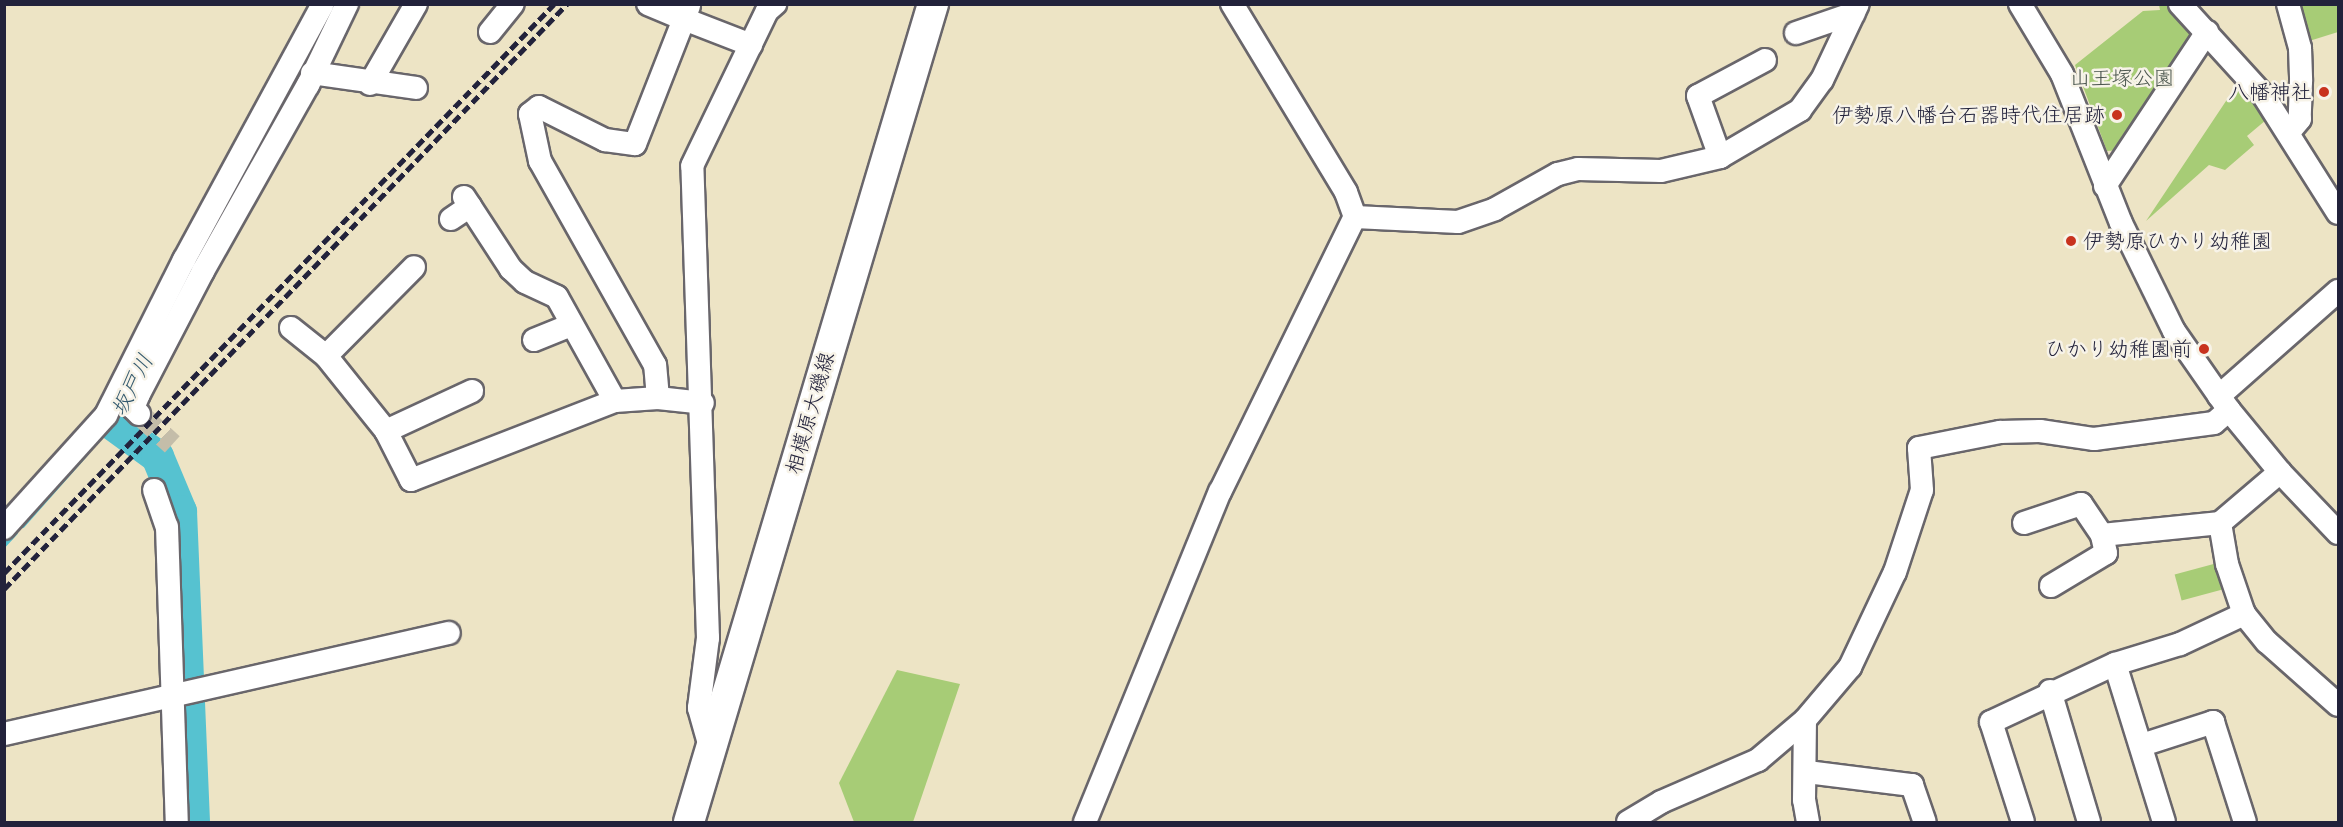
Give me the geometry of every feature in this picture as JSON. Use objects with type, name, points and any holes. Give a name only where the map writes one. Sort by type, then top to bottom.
[{"type":"main road","name":"相模原大磯線","points":[[690,822],[710,747],[933,4]]},
{"type":"street","points":[[139,414],[133,408],[194,266],[323,4]]},
{"type":"street","points":[[4,528],[106,415],[312,73],[347,4]]},
{"type":"street","points":[[370,84],[416,4]]},
{"type":"street","points":[[490,32],[513,4]]},
{"type":"street","points":[[648,4],[687,12],[751,45]]},
{"type":"street","points":[[1085,822],[1220,492],[1355,217],[1346,192],[1232,4]]},
{"type":"street","points":[[2020,4],[2062,74],[2105,186],[2174,331],[2224,403],[2280,472],[2338,533]]},
{"type":"street","points":[[2180,4],[2264,96],[2289,132],[2338,213]]},
{"type":"street","points":[[2288,4],[2300,48],[2301,81],[2300,119],[2289,132]]},
{"type":"street","points":[[710,747],[699,708],[708,638],[703,403],[692,166],[770,7]]},
{"type":"street","points":[[1355,217],[1458,222],[1495,209],[1558,174],[1578,169],[1661,171],[1720,157],[1800,110],[1822,80],[1856,9]]},
{"type":"street","points":[[1796,33],[1856,9]]},
{"type":"street","points":[[658,398],[655,365],[540,161],[530,114],[539,107],[605,140],[635,144],[687,12]]},
{"type":"street","points":[[2105,186],[2207,32]]},
{"type":"street","points":[[1720,157],[1698,96],[1753,62]]},
{"type":"street","points":[[312,73],[370,84],[416,88]]},
{"type":"street","points":[[462,207],[511,269],[517,286],[557,297],[615,401]]},
{"type":"street","points":[[326,356],[414,267]]},
{"type":"street","points":[[1628,822],[1661,802],[1758,760],[1804,720],[1850,667],[1894,572],[1922,490],[1918,448],[2000,432],[2040,431],[2094,439],[2214,423],[2224,403],[2338,291]]},
{"type":"street","points":[[534,340],[571,324]]},
{"type":"street","points":[[291,328],[326,356],[386,431],[411,480],[615,401],[658,398],[703,403]]},
{"type":"street","points":[[386,431],[472,391]]},
{"type":"street","points":[[2102,535],[2220,523],[2280,472]]},
{"type":"street","points":[[154,490],[167,527],[177,822]]},
{"type":"street","points":[[2024,523],[2081,504],[2102,535],[2106,553],[2052,586]]},
{"type":"street","points":[[2220,523],[2227,564],[2244,614],[2267,642],[2338,705]]},
{"type":"street","points":[[2023,822],[1991,722],[2050,692],[2115,664],[2181,644],[2244,614]]},
{"type":"street","points":[[4,735],[449,633]]},
{"type":"street","points":[[2115,664],[2164,822]]},
{"type":"street","points":[[2050,692],[2089,822]]},
{"type":"street","points":[[1804,720],[1806,772],[1804,800],[1808,822]]},
{"type":"street","points":[[2142,745],[2213,722],[2245,822]]},
{"type":"street","points":[[1806,772],[1912,785],[1925,822]]},
{"type":"green space","name":"山王塚公園","points":[[2159,5],[2173,5],[2195,28],[2195,41],[2120,150],[2107,151],[2075,65],[2143,11],[2160,10]]},
{"type":"green space","points":[[2301,5],[2338,5],[2338,32],[2306,42]]},
{"type":"green space","points":[[2238,83],[2266,120],[2247,136],[2254,145],[2225,170],[2209,165],[2146,221]]},
{"type":"green space","points":[[2221,562],[2228,588],[2182,601],[2175,574]]},
{"type":"green space","points":[[897,670],[960,684],[913,822],[854,822],[839,783]]},
{"type":"waterway","name":"坂戸川","points":[[262,146],[323,33]]},
{"type":"waterway","name":"坂戸川","points":[[130,385],[110,422],[157,456],[180,511],[193,822]]},
{"type":"waterway","points":[[22,525],[85,454]]},
{"type":"waterway","points":[[4,544],[15,532]]},
{"type":"tunnel","points":[[139,414],[172,444]]},
{"type":"railway","points":[[4,573],[554,4]]},
{"type":"railway","points":[[4,589],[567,4]]},
{"type":"place","name":"八幡神社","points":[[2324,92]]},
{"type":"place","name":"伊勢原八幡台石器時代住居跡","points":[[2117,115]]},
{"type":"place","name":"伊勢原ひかり幼稚園","points":[[2071,241]]},
{"type":"place","name":"ひかり幼稚園前","points":[[2204,349]]}]
